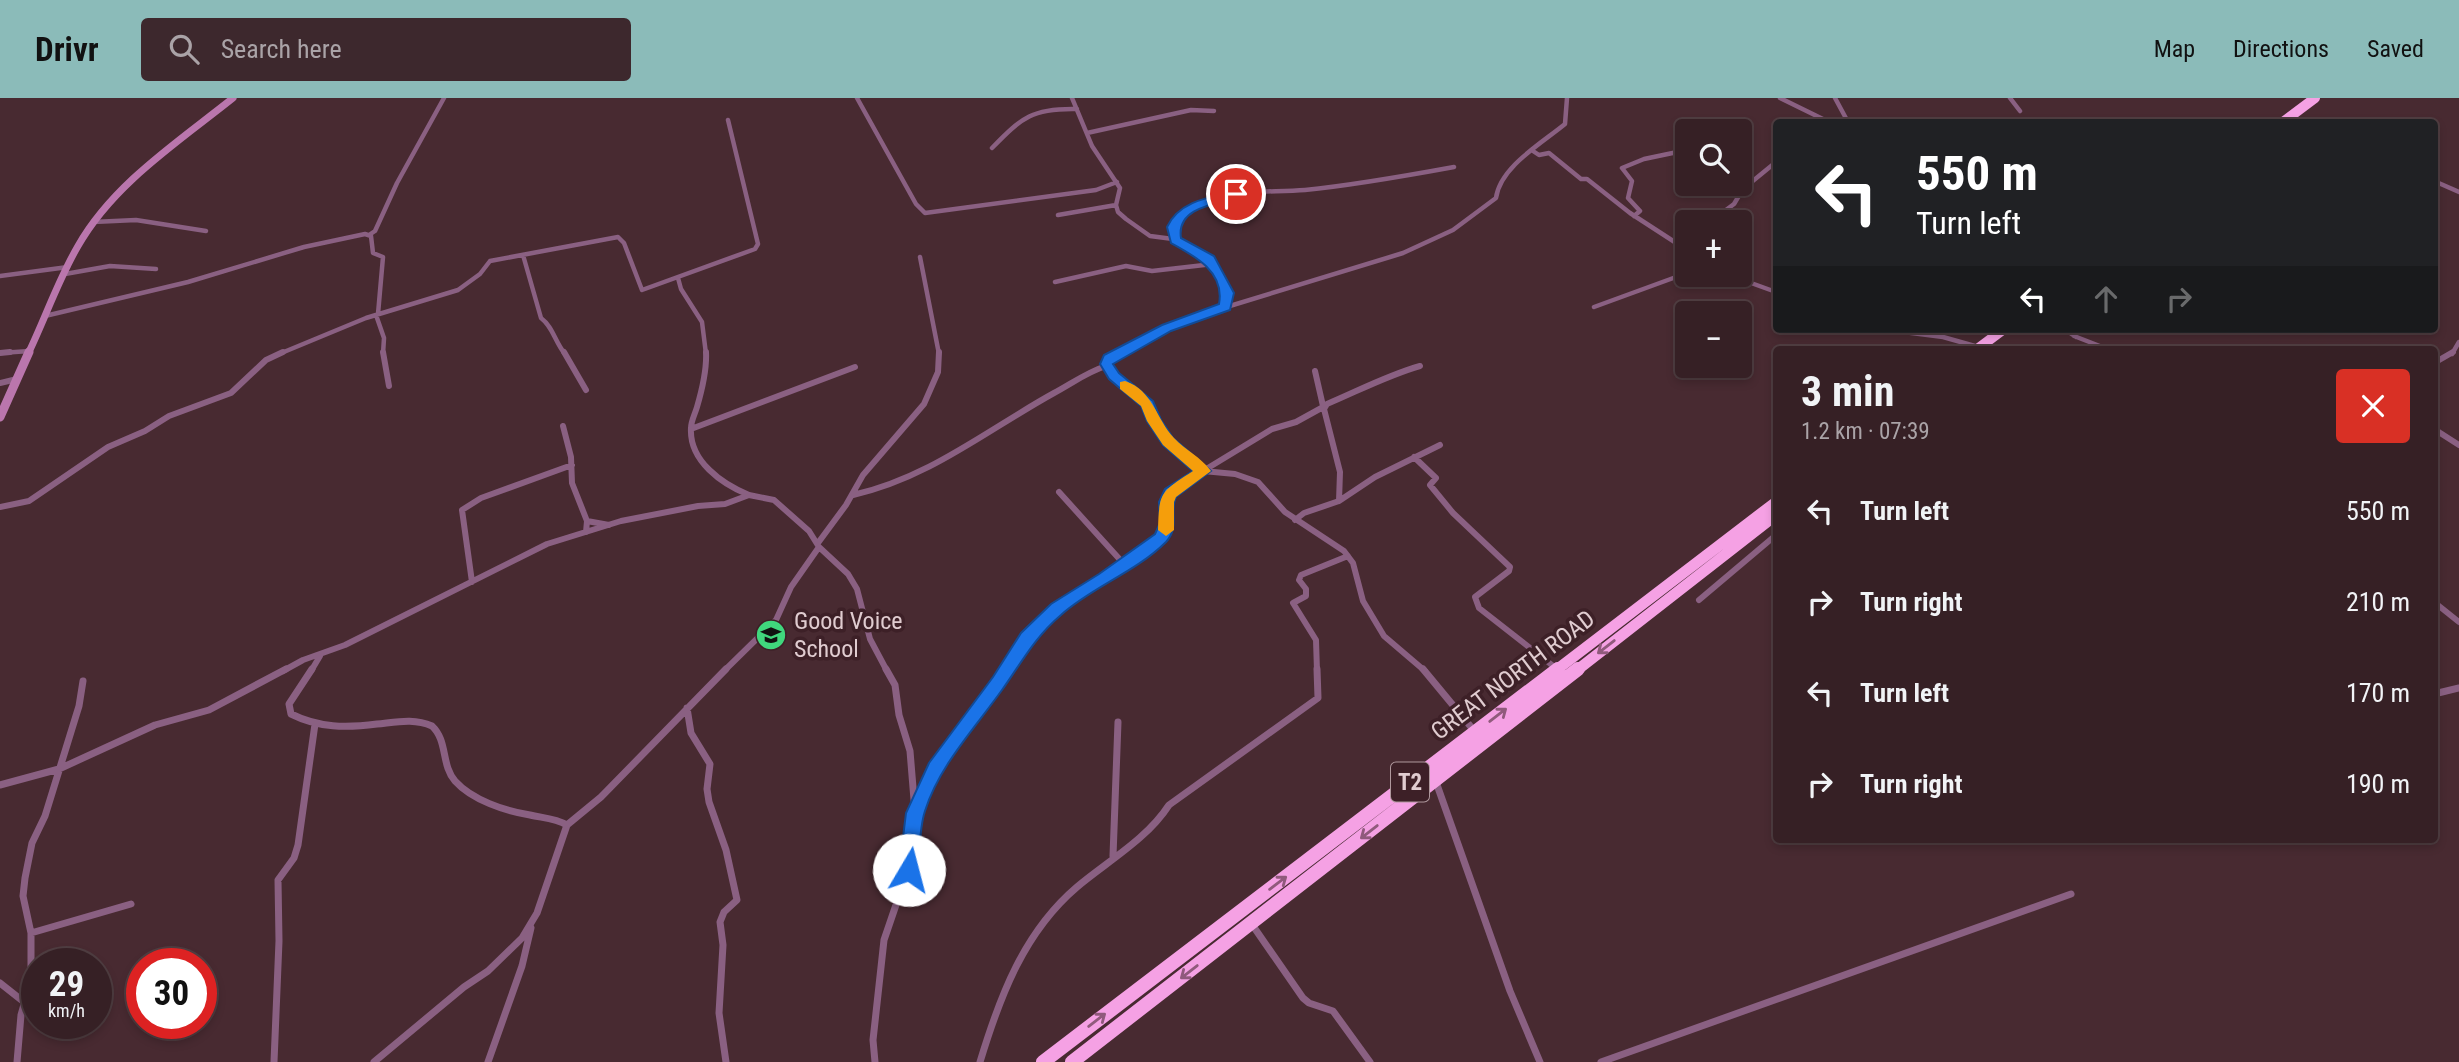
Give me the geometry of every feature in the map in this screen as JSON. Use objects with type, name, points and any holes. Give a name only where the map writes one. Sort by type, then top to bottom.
[{"type":"highway","points":[[2287,119],[2312,98]]},
{"type":"highway","points":[[1986,346],[2000,333]]},
{"type":"highway","points":[[1988,346],[2009,333]]},
{"type":"highway","name":"GREAT NORTH ROAD","points":[[1072,1062],[1435,780],[1557,669],[1773,504]]},
{"type":"highway","name":"GREAT NORTH ROAD","points":[[1043,1062],[1773,517]]},
{"type":"street","points":[[0,417],[66,270],[93,222],[130,183],[233,98]]},
{"type":"street","points":[[46,316],[200,279],[314,244],[369,235],[375,231],[397,183],[444,98]]},
{"type":"street","points":[[857,98],[916,204],[925,213],[1096,190],[1116,182]]},
{"type":"street","points":[[1072,98],[1092,146],[1120,188],[1116,205],[1121,215],[1150,236],[1175,240],[1206,256],[1228,293],[1226,307]]},
{"type":"street","points":[[853,495],[891,485],[944,461],[1028,405],[1106,366],[1109,359],[1167,328],[1336,272],[1368,265],[1426,244],[1468,222],[1494,200],[1513,167],[1565,124],[1567,98]]},
{"type":"street","points":[[1780,98],[1822,119]]},
{"type":"street","points":[[1835,98],[1846,119]]},
{"type":"street","points":[[2010,98],[2020,111]]},
{"type":"street","points":[[992,148],[1030,112],[1077,109]]},
{"type":"street","points":[[1087,133],[1191,110],[1214,111]]},
{"type":"street","points":[[1808,119],[1813,115]]},
{"type":"street","points":[[0,508],[29,501],[112,445],[145,431],[169,416],[231,393],[266,360],[318,336],[458,290],[480,274],[490,261],[618,237],[624,243],[640,290],[758,247],[729,120]]},
{"type":"street","points":[[1533,151],[1539,155],[1549,153],[1634,216],[1675,240]]},
{"type":"street","points":[[1634,216],[1640,211],[1628,198],[1632,181],[1622,168],[1644,159],[1675,153]]},
{"type":"street","points":[[1752,182],[1773,164]]},
{"type":"street","points":[[1175,240],[1173,227],[1178,216],[1216,199],[1248,193],[1302,190],[1454,167]]},
{"type":"street","points":[[2438,183],[2459,192]]},
{"type":"street","points":[[1726,210],[1740,196]]},
{"type":"street","points":[[1058,215],[1116,205]]},
{"type":"street","points":[[93,222],[136,220],[206,231]]},
{"type":"street","points":[[369,235],[373,253],[383,257],[377,315],[384,338],[383,362],[388,386]]},
{"type":"street","points":[[523,255],[541,318],[549,324],[555,342],[570,360],[586,390]]},
{"type":"street","points":[[488,1062],[526,955],[531,926],[554,869],[558,848],[567,825],[601,797],[776,620],[791,587],[853,495],[863,475],[929,397],[940,366],[925,272],[920,257]]},
{"type":"street","points":[[1055,282],[1126,266],[1152,271],[1213,264]]},
{"type":"street","points":[[0,276],[37,269],[66,270],[110,266],[156,269]]},
{"type":"street","points":[[1594,307],[1675,277]]},
{"type":"street","points":[[678,278],[681,289],[702,322],[700,334],[706,355],[691,429],[694,446],[708,468],[738,492],[774,500],[782,505],[840,565],[857,589],[870,639],[895,685],[899,715],[910,751],[915,813],[912,858],[884,940],[880,963],[873,1041],[875,1062]]},
{"type":"street","points":[[1752,283],[1773,291]]},
{"type":"street","points":[[1910,333],[1947,338],[1973,346]]},
{"type":"street","points":[[1941,333],[1947,338]]},
{"type":"street","points":[[2071,333],[2089,346]]},
{"type":"street","points":[[2074,335],[2100,346]]},
{"type":"street","points":[[2438,361],[2452,354],[2459,342]]},
{"type":"street","points":[[0,353],[30,351]]},
{"type":"street","points":[[1106,366],[1145,401],[1154,421],[1168,441],[1203,471],[1235,474],[1258,482],[1295,520],[1332,541],[1348,555],[1363,601],[1384,636],[1427,672],[1480,737]]},
{"type":"street","points":[[915,813],[935,768],[999,682],[1027,637],[1057,608],[1105,579],[1161,537],[1168,523],[1166,502],[1171,493],[1272,429],[1296,422],[1342,396],[1374,386],[1394,373],[1420,366]]},
{"type":"street","points":[[691,429],[855,367]]},
{"type":"street","points":[[1315,371],[1340,472],[1339,501]]},
{"type":"street","points":[[0,383],[17,379]]},
{"type":"street","points":[[564,426],[572,465],[572,483],[587,521],[586,532]]},
{"type":"street","points":[[2438,432],[2459,445]]},
{"type":"street","points":[[1295,520],[1304,513],[1339,501],[1375,477],[1440,445]]},
{"type":"street","points":[[1415,457],[1436,478],[1430,485],[1453,513],[1510,567],[1475,597],[1479,608],[1557,669]]},
{"type":"street","points":[[472,582],[462,510],[481,498],[572,465]]},
{"type":"street","points":[[1059,492],[1123,564]]},
{"type":"street","points":[[0,785],[59,769],[155,725],[209,710],[303,660],[320,656],[536,548],[609,525],[698,506],[725,504],[749,495]]},
{"type":"street","points":[[587,521],[609,525]]},
{"type":"street","points":[[1699,600],[1773,538]]},
{"type":"street","points":[[980,1062],[1009,977],[1035,931],[1069,894],[1155,824],[1165,814],[1169,805],[1318,698],[1316,640],[1293,603],[1306,596],[1306,589],[1299,580],[1301,575],[1348,555]]},
{"type":"street","points":[[2438,605],[2459,622]]},
{"type":"street","points":[[320,656],[288,709],[291,714],[315,724],[348,729],[424,722],[437,729],[443,740],[453,779],[501,807],[532,816],[553,817],[567,825]]},
{"type":"street","points":[[30,948],[23,896],[25,878],[32,843],[45,816],[79,706],[83,681]]},
{"type":"street","points":[[2438,693],[2459,688]]},
{"type":"street","points":[[687,708],[691,733],[710,764],[707,789],[709,802],[726,850],[737,900],[724,912],[720,922],[723,945],[719,1013],[726,1062]]},
{"type":"street","points":[[1113,857],[1115,744],[1118,722]]},
{"type":"street","points":[[274,1062],[278,880],[295,858],[299,845],[315,724]]},
{"type":"street","points":[[1435,780],[1480,909],[1540,1062]]},
{"type":"street","points":[[1601,1062],[2071,894]]},
{"type":"street","points":[[30,933],[131,904]]},
{"type":"street","points":[[1251,923],[1303,998],[1309,1003],[1334,1011],[1370,1062]]},
{"type":"street","points":[[374,1062],[464,986],[488,971],[531,926]]},
{"type":"street","points":[[0,983],[21,1000]]},
{"type":"street","points":[[18,1062],[21,1032]]},
{"type":"slow traffic","points":[[1125,386],[1148,404],[1154,421],[1168,441],[1203,471],[1171,493],[1166,502],[1166,530]]},
{"type":"place","name":"Good Voice School","points":[[771,635]]},
{"type":"route","points":[[909,870],[915,813],[935,768],[999,682],[1027,637],[1057,608],[1105,579],[1161,537],[1168,523],[1166,502],[1171,493],[1203,471],[1168,441],[1154,421],[1148,404],[1114,376],[1106,364],[1109,359],[1167,328],[1226,307],[1226,287],[1209,259],[1175,240],[1173,227],[1178,216],[1194,207],[1236,194]]}]
